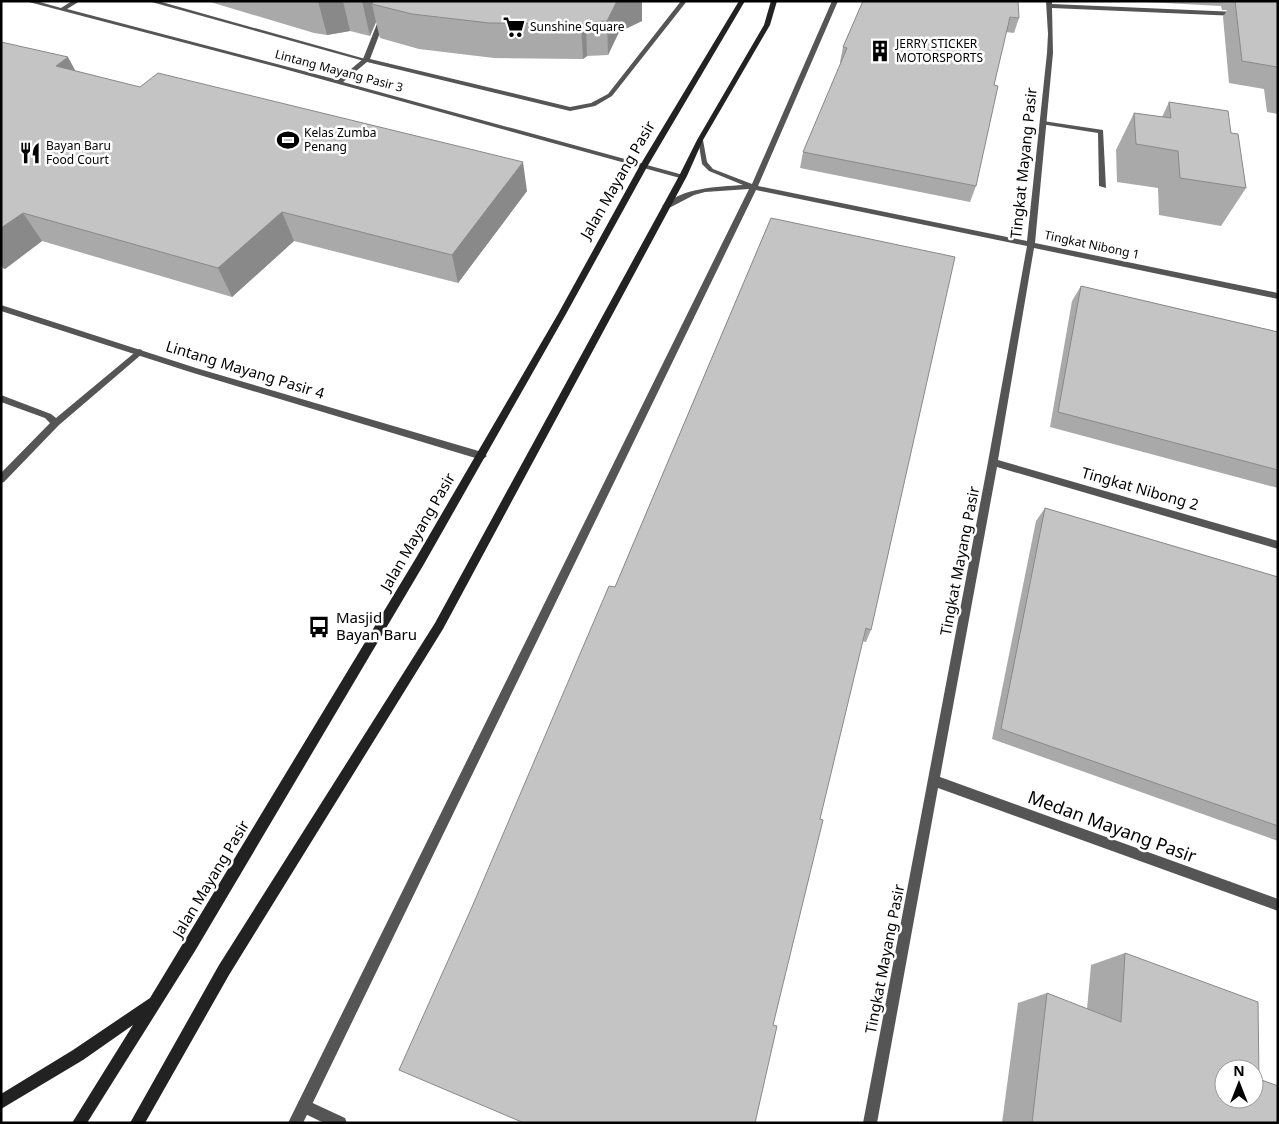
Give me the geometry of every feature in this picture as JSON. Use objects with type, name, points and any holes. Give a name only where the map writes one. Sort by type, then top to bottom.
[{"type":"street","name":"Lintang Mayang Pasir 3","points":[[28,1],[339,82],[643,167],[683,176]]},
{"type":"street","points":[[63,9],[77,1]]},
{"type":"street","points":[[151,1],[366,60],[570,109],[593,105],[610,95],[684,1]]},
{"type":"street","name":"Jalan Mayang Pasir","points":[[79,1123],[156,1001],[420,562],[482,456],[643,167],[742,1]]},
{"type":"street","points":[[137,1123],[224,970],[439,626],[683,176],[700,140],[767,25],[774,1]]},
{"type":"street","points":[[295,1123],[754,187],[835,1]]},
{"type":"street","points":[[339,82],[366,60],[389,2],[381,2]]},
{"type":"street","points":[[1050,4],[1248,15]]},
{"type":"street","name":"Tingkat Mayang Pasir","points":[[870,1123],[994,462],[1031,244],[1052,34],[1050,4]]},
{"type":"street","points":[[1043,124],[1101,131],[1103,186]]},
{"type":"street","points":[[700,140],[704,163],[711,170],[754,187]]},
{"type":"street","points":[[666,206],[692,193],[705,190],[754,187]]},
{"type":"street","name":"Tingkat Nibong 1","points":[[754,187],[1278,296]]},
{"type":"street","name":"Lintang Mayang Pasir 4","points":[[1,308],[482,456]]},
{"type":"street","points":[[1,479],[56,423],[139,352]]},
{"type":"street","points":[[1,398],[48,416],[56,423]]},
{"type":"street","name":"Tingkat Nibong 2","points":[[994,462],[1278,545]]},
{"type":"street","name":"Medan Mayang Pasir","points":[[934,781],[1278,905]]},
{"type":"street","points":[[1,1102],[78,1056],[156,1001]]},
{"type":"street","points":[[304,1106],[340,1123]]},
{"type":"building","points":[[373,1],[617,1],[607,21],[581,24],[489,23],[412,14],[372,4]]},
{"type":"building","points":[[863,1],[1018,1],[1019,18],[1010,17],[994,85],[998,86],[976,186],[803,152],[847,48],[843,47]]},
{"type":"building","points":[[1235,1],[1278,1],[1278,71],[1277,67],[1242,61]]},
{"type":"building","points":[[1,42],[68,57],[56,66],[140,87],[158,73],[523,162],[452,255],[282,212],[218,268],[23,213],[1,228]]},
{"type":"building","points":[[1169,102],[1228,111],[1231,133],[1238,134],[1246,188],[1180,178],[1178,151],[1136,144],[1134,113],[1171,118]]},
{"type":"building","points":[[771,218],[955,257],[871,630],[866,628],[820,819],[823,820],[773,1025],[777,1026],[755,1123],[524,1123],[399,1070],[472,907],[609,586],[615,587]]},
{"type":"building","points":[[1081,286],[1278,332],[1278,470],[1058,412]]},
{"type":"building","points":[[1045,508],[1278,577],[1278,826],[1001,729]]},
{"type":"building","points":[[1125,953],[1258,1002],[1259,1059],[1214,1059],[1214,1109],[1264,1109],[1264,1081],[1278,1086],[1278,1123],[1032,1123],[1047,993],[1121,1022]]},
{"type":"place","name":"Sunshine Square","points":[[514,27]]},
{"type":"place","name":"JERRY STICKER MOTORSPORTS","points":[[880,51]]},
{"type":"place","name":"Kelas Zumba Penang","points":[[288,140]]},
{"type":"place","name":"Bayan Baru Food Court","points":[[30,153]]},
{"type":"place","name":"Masjid Bayan Baru","points":[[319,627]]}]
